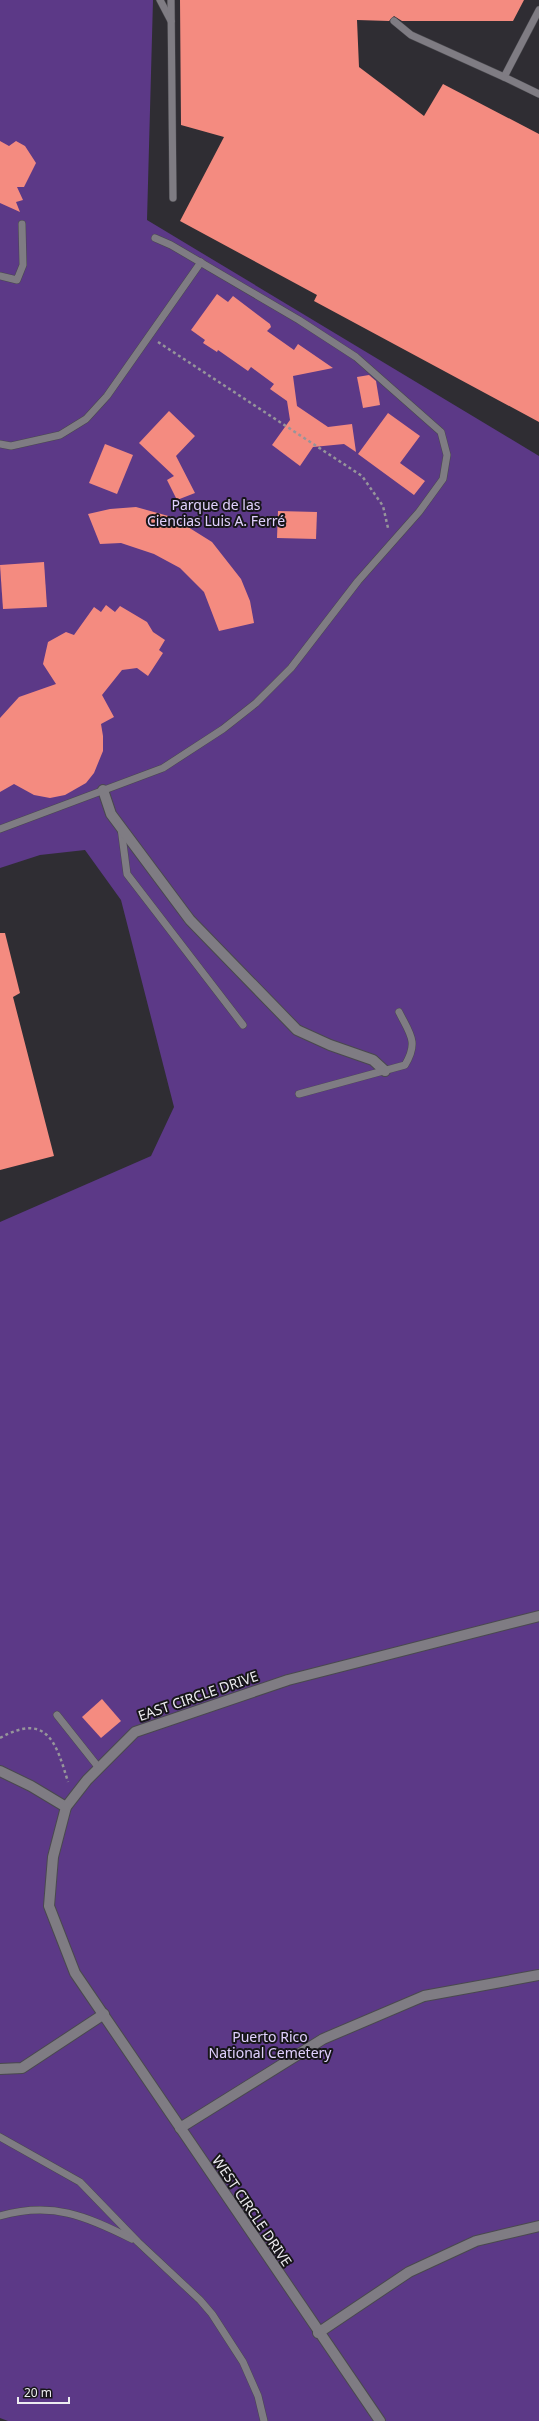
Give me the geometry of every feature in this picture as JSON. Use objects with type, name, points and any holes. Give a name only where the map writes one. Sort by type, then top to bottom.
[{"type":"street","points":[[103,790],[111,814],[190,920],[297,1030],[330,1045],[373,1060],[385,1071]]},
{"type":"street","name":"EAST CIRCLE DRIVE","points":[[104,2014],[75,1973],[49,1906],[53,1857],[66,1807],[99,1768],[135,1732],[288,1680],[539,1616]]},
{"type":"street","points":[[0,1771],[31,1786],[66,1807]]},
{"type":"street","points":[[180,2128],[323,2039],[417,1999],[539,1975]]},
{"type":"street","points":[[0,2068],[22,2068],[104,2014]]},
{"type":"street","name":"WEST CIRCLE DRIVE","points":[[104,2014],[318,2333],[380,2421]]},
{"type":"street","points":[[318,2333],[409,2272],[476,2241],[539,2226]]},
{"type":"lane","points":[[160,0],[172,23]]},
{"type":"lane","points":[[171,0],[173,198]]},
{"type":"lane","points":[[504,76],[539,10]]},
{"type":"lane","points":[[394,21],[411,35],[504,76],[539,94]]},
{"type":"lane","points":[[0,276],[17,280],[24,265],[22,224]]},
{"type":"lane","points":[[0,829],[163,768],[223,729],[256,703],[291,668],[358,581],[419,512],[442,479],[447,455],[441,432],[356,357],[299,320],[201,262],[155,238]]},
{"type":"lane","points":[[0,444],[11,446],[60,435],[86,418],[107,396],[201,262]]},
{"type":"lane","points":[[120,826],[127,874],[243,1025]]},
{"type":"lane","points":[[299,1094],[405,1065],[412,1054],[414,1041],[399,1012]]},
{"type":"lane","points":[[57,1715],[99,1768]]},
{"type":"lane","points":[[0,2137],[80,2182],[138,2242],[212,2314],[243,2362],[258,2396],[264,2421]]},
{"type":"lane","points":[[0,2216],[41,2209],[72,2212],[101,2223],[138,2242]]},
{"type":"path","points":[[150,336],[362,476],[383,506],[392,542]]},
{"type":"path","points":[[0,1738],[20,1728],[27,1728],[42,1732],[49,1737],[60,1754],[73,1798]]},
{"type":"green space","points":[[0,0],[153,0],[147,220],[539,456],[539,2421],[8,2421],[0,2418],[0,1222],[151,1156],[174,1107],[121,900],[85,850],[40,855],[0,868]]},
{"type":"building","points":[[180,0],[524,0],[513,21],[402,21],[394,16],[389,21],[357,20],[359,67],[424,116],[443,84],[539,134],[539,422],[314,301],[317,295],[180,221],[224,137],[181,125]]},
{"type":"building","points":[[0,141],[9,146],[16,141],[25,146],[36,163],[24,187],[17,187],[23,200],[16,202],[20,212],[0,203]]},
{"type":"building","points":[[217,294],[228,302],[233,296],[270,324],[271,327],[267,331],[294,350],[298,344],[333,368],[293,376],[297,406],[328,427],[352,424],[356,452],[344,444],[313,447],[300,466],[272,445],[290,420],[287,401],[270,389],[274,384],[251,367],[248,371],[218,350],[217,352],[203,343],[205,340],[191,330]]},
{"type":"building","points":[[369,375],[376,381],[380,405],[363,408],[357,377]]},
{"type":"building","points":[[169,411],[195,436],[176,456],[195,493],[177,500],[167,480],[174,476],[139,443]]},
{"type":"building","points":[[388,413],[420,436],[400,463],[425,481],[414,495],[358,454]]},
{"type":"building","points":[[105,444],[133,455],[117,494],[89,483]]},
{"type":"building","points":[[136,507],[172,517],[212,542],[241,579],[250,601],[254,623],[219,631],[204,592],[180,568],[154,554],[121,543],[100,544],[88,514],[110,509]]},
{"type":"building","points":[[278,511],[317,512],[316,539],[277,538]]},
{"type":"building","points":[[44,562],[47,607],[3,609],[0,565]]},
{"type":"building","points":[[106,605],[115,612],[120,606],[147,622],[153,632],[165,640],[159,650],[163,653],[148,676],[137,668],[122,670],[102,695],[114,717],[101,724],[103,751],[94,773],[86,783],[65,795],[50,798],[34,795],[14,784],[0,792],[0,718],[19,697],[56,684],[43,664],[48,642],[66,632],[74,635],[94,607],[101,612]]},
{"type":"building","points":[[0,933],[5,933],[20,993],[13,997],[54,1156],[0,1170]]},
{"type":"building","points":[[102,1699],[121,1721],[101,1738],[82,1717]]},
{"type":"park label","name":"Parque de las Ciencias Luis A. Ferré","points":[[216,514]]},
{"type":"park label","name":"Puerto Rico National Cemetery","points":[[270,2046]]}]
